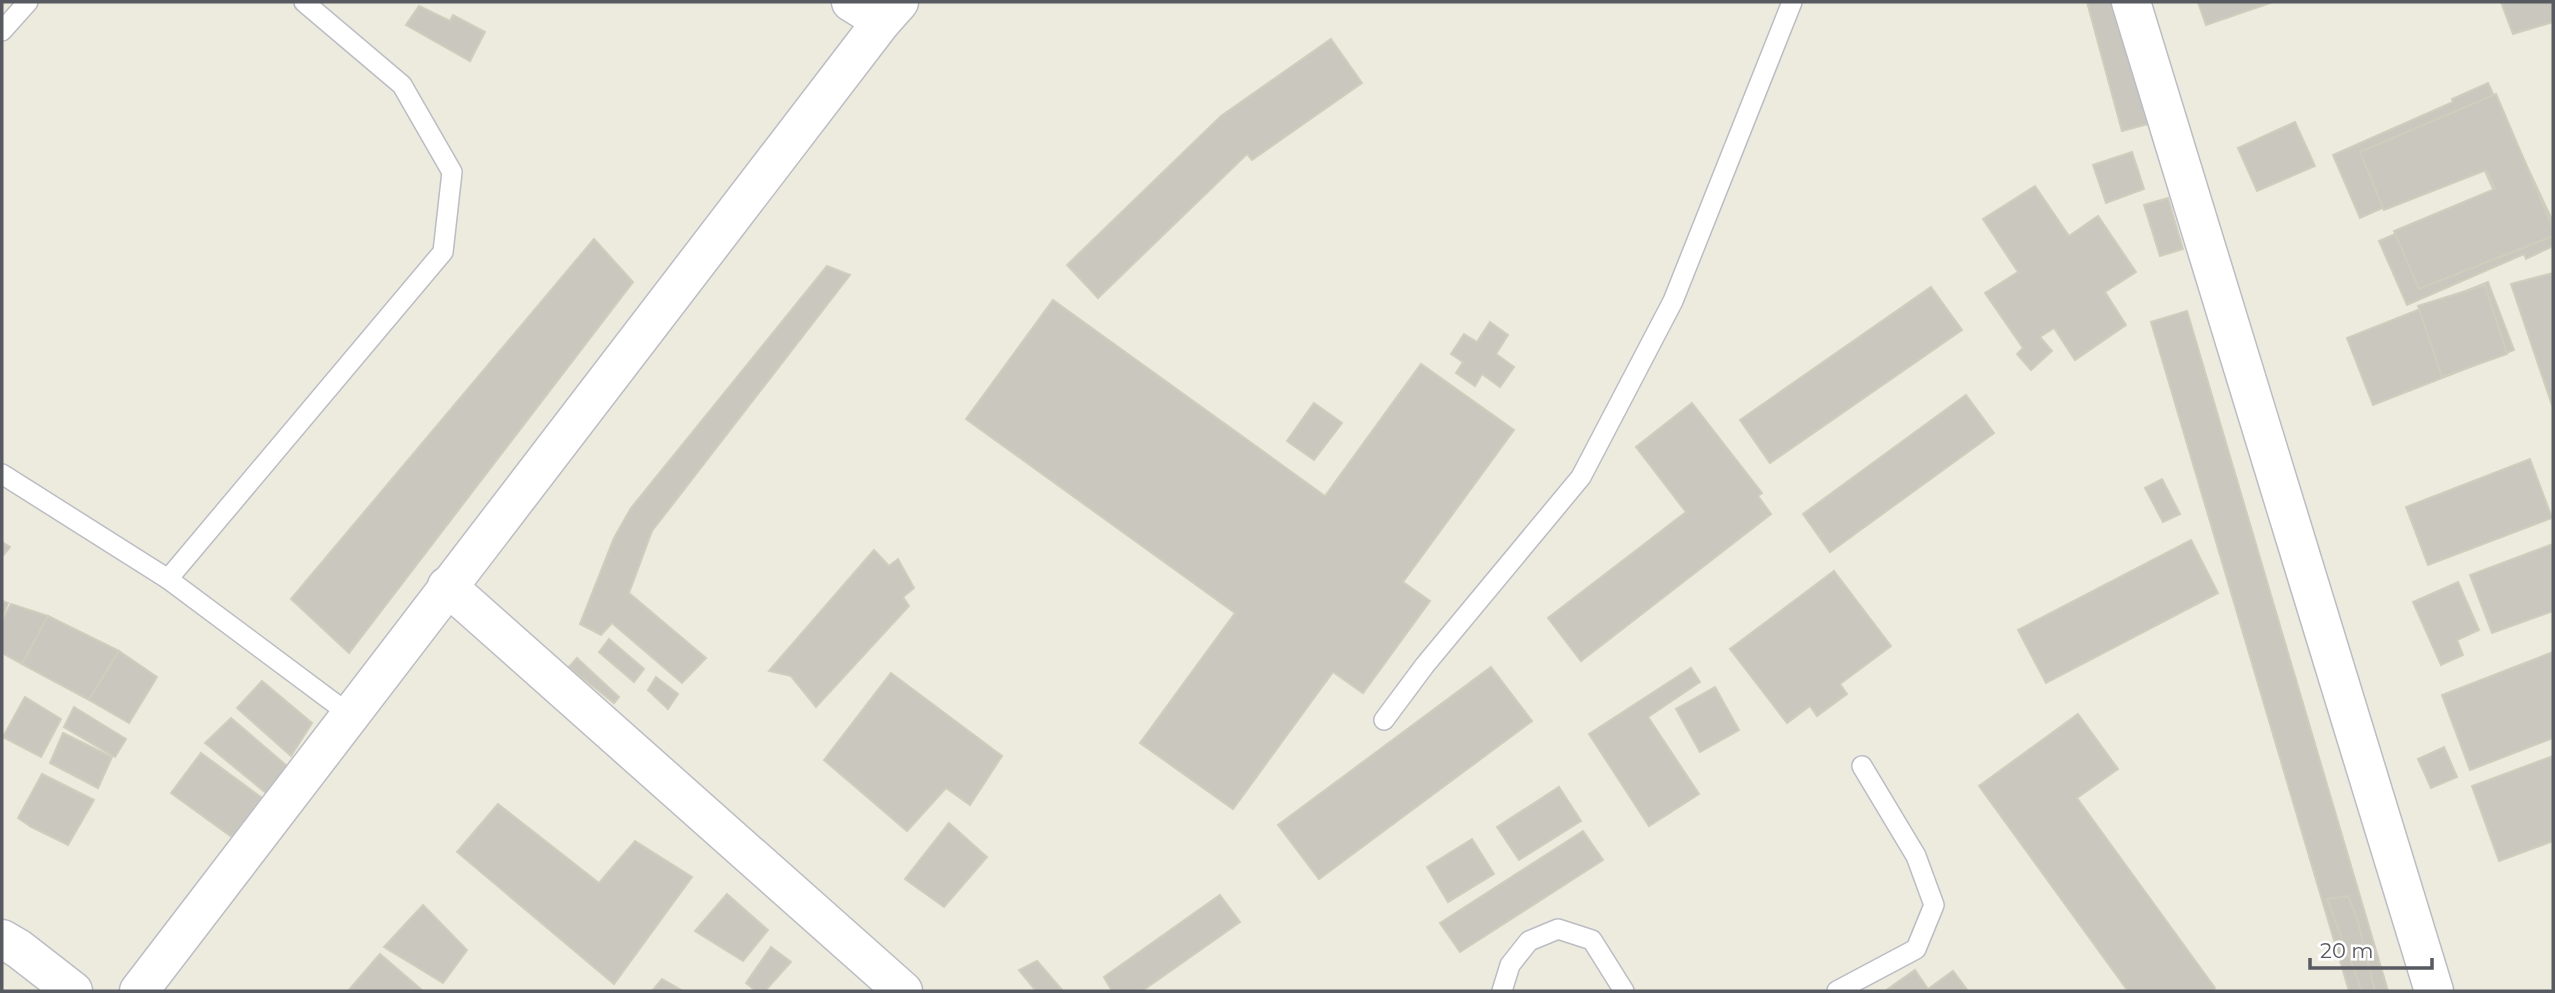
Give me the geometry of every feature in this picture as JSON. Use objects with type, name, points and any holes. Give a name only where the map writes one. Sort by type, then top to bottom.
[{"type":"street","points":[[2131,2],[2434,991]]},
{"type":"street","points":[[139,991],[447,586],[877,8]]},
{"type":"street","points":[[447,586],[904,991]]},
{"type":"street","points":[[2,939],[73,991]]},
{"type":"lane","points":[[2,31],[28,2]]},
{"type":"lane","points":[[168,579],[443,252],[452,172],[402,85],[303,2]]},
{"type":"lane","points":[[1384,720],[1425,665],[1581,477],[1673,301],[1791,2]]},
{"type":"lane","points":[[2,474],[168,579],[349,714]]},
{"type":"lane","points":[[1837,991],[1916,948],[1934,905],[1916,856],[1862,766]]},
{"type":"lane","points":[[1502,991],[1510,965],[1529,942],[1558,929],[1592,940],[1624,991]]},
{"type":"building","points":[[2087,2],[2114,2],[2148,124],[2122,131]]},
{"type":"building","points":[[2198,2],[2273,2],[2206,25]]},
{"type":"building","points":[[2501,2],[2553,2],[2553,22],[2513,34]]},
{"type":"building","points":[[419,6],[450,21],[453,15],[485,32],[470,61],[406,25]]},
{"type":"building","points":[[1331,39],[1362,83],[1252,160],[1247,154],[1098,298],[1067,265],[1221,116]]},
{"type":"building","points":[[2488,83],[2553,222],[2553,246],[2526,259],[2524,254],[2407,305],[2379,241],[2494,191],[2482,164],[2360,218],[2333,155],[2453,102],[2452,99]]},
{"type":"building","points":[[2496,94],[2553,228],[2553,236],[2419,289],[2394,231],[2495,189],[2486,170],[2384,210],[2360,152]]},
{"type":"building","points":[[2295,122],[2315,166],[2257,191],[2238,148]]},
{"type":"building","points":[[2132,152],[2144,189],[2106,203],[2093,165]]},
{"type":"building","points":[[2035,186],[2069,236],[2098,216],[2136,272],[2105,292],[2126,325],[2075,360],[2054,328],[2040,337],[2052,351],[2031,370],[2017,354],[2023,348],[1985,293],[2018,272],[1983,219]]},
{"type":"building","points":[[2168,198],[2183,249],[2160,256],[2144,205]]},
{"type":"building","points":[[594,239],[633,282],[349,653],[291,599]]},
{"type":"building","points":[[827,266],[850,275],[652,531],[629,593],[706,658],[682,683],[612,623],[601,635],[580,624],[614,538],[631,508]]},
{"type":"building","points":[[2553,273],[2553,408],[2511,284]]},
{"type":"building","points":[[2488,282],[2514,350],[2373,405],[2347,338]]},
{"type":"building","points":[[2485,285],[2507,354],[2442,377],[2418,306]]},
{"type":"building","points":[[1931,287],[1962,330],[1770,463],[1740,420]]},
{"type":"building","points":[[1053,300],[1325,496],[1421,364],[1514,430],[1403,582],[1430,601],[1363,693],[1333,672],[1233,809],[1140,743],[1235,613],[966,419]]},
{"type":"building","points":[[2187,311],[2388,991],[2349,991],[2151,322]]},
{"type":"building","points":[[1490,322],[1508,335],[1496,354],[1514,367],[1500,387],[1482,374],[1475,386],[1456,373],[1463,362],[1451,354],[1464,334],[1477,342]]},
{"type":"building","points":[[1966,395],[1994,433],[1830,552],[1803,514]]},
{"type":"building","points":[[1314,403],[1342,423],[1314,460],[1287,441]]},
{"type":"building","points":[[1692,403],[1762,493],[1758,496],[1771,514],[1581,661],[1548,618],[1686,512],[1636,447]]},
{"type":"building","points":[[2530,459],[2552,518],[2428,565],[2406,507]]},
{"type":"building","points":[[2162,479],[2180,514],[2163,522],[2145,488]]},
{"type":"building","points":[[2191,540],[2218,593],[2046,683],[2018,630]]},
{"type":"building","points":[[2,542],[10,547],[2,557]]},
{"type":"building","points":[[2553,544],[2553,611],[2492,633],[2470,575]]},
{"type":"building","points":[[874,550],[889,566],[898,559],[914,588],[903,597],[909,606],[816,707],[791,676],[769,671]]},
{"type":"building","points":[[1834,571],[1891,646],[1840,684],[1847,694],[1817,716],[1810,706],[1787,723],[1730,649]]},
{"type":"building","points":[[2458,582],[2479,630],[2457,640],[2463,655],[2441,665],[2413,602]]},
{"type":"building","points":[[2,601],[8,603],[2,617]]},
{"type":"building","points":[[11,604],[48,616],[22,664],[2,653],[2,621]]},
{"type":"building","points":[[48,616],[119,651],[89,700],[22,664]]},
{"type":"building","points":[[609,639],[644,669],[634,682],[599,652]]},
{"type":"building","points":[[119,651],[157,677],[129,723],[89,700]]},
{"type":"building","points":[[2553,652],[2553,738],[2470,770],[2442,695]]},
{"type":"building","points":[[577,658],[619,697],[614,703],[569,667]]},
{"type":"building","points":[[1491,667],[1532,721],[1319,879],[1278,825]]},
{"type":"building","points":[[1691,668],[1700,682],[1648,717],[1699,794],[1649,826],[1589,734]]},
{"type":"building","points":[[891,673],[1002,756],[970,805],[946,788],[907,831],[824,760]]},
{"type":"building","points":[[656,677],[678,694],[668,709],[648,690]]},
{"type":"building","points":[[262,681],[312,723],[291,756],[237,708]]},
{"type":"building","points":[[1715,687],[1739,730],[1700,752],[1676,709]]},
{"type":"building","points":[[25,697],[61,719],[41,757],[3,737]]},
{"type":"building","points":[[74,707],[126,739],[115,757],[64,727]]},
{"type":"building","points":[[2078,714],[2118,769],[2077,798],[2215,988],[2211,991],[2128,991],[1979,786]]},
{"type":"building","points":[[231,718],[287,766],[266,793],[205,743]]},
{"type":"building","points":[[63,733],[112,757],[98,788],[50,763]]},
{"type":"building","points":[[2444,747],[2457,777],[2431,788],[2418,759]]},
{"type":"building","points":[[201,753],[262,798],[232,837],[171,793]]},
{"type":"building","points":[[2553,756],[2553,841],[2499,861],[2472,786]]},
{"type":"building","points":[[42,774],[94,800],[68,845],[18,818]]},
{"type":"building","points":[[1559,787],[1581,821],[1519,860],[1497,827]]},
{"type":"building","points":[[498,804],[599,883],[635,841],[692,877],[614,984],[457,852]]},
{"type":"building","points":[[949,823],[987,857],[944,907],[905,879]]},
{"type":"building","points":[[1583,831],[1603,860],[1460,952],[1440,923]]},
{"type":"building","points":[[1472,839],[1494,874],[1448,902],[1427,867]]},
{"type":"building","points":[[727,894],[768,930],[743,961],[695,931]]},
{"type":"building","points":[[1220,895],[1240,922],[1142,991],[1112,991],[1104,977]]},
{"type":"building","points":[[2348,896],[2357,918],[2375,991],[2362,991],[2327,899]]},
{"type":"building","points":[[423,905],[467,950],[443,983],[384,947]]},
{"type":"building","points":[[771,947],[791,962],[765,991],[756,991],[746,983]]},
{"type":"building","points":[[380,954],[423,991],[348,991]]},
{"type":"building","points":[[1037,961],[1063,991],[1036,991],[1019,970]]},
{"type":"building","points":[[1915,970],[1928,989],[1953,971],[1968,991],[1885,991]]},
{"type":"building","points":[[662,979],[683,991],[652,991]]}]
